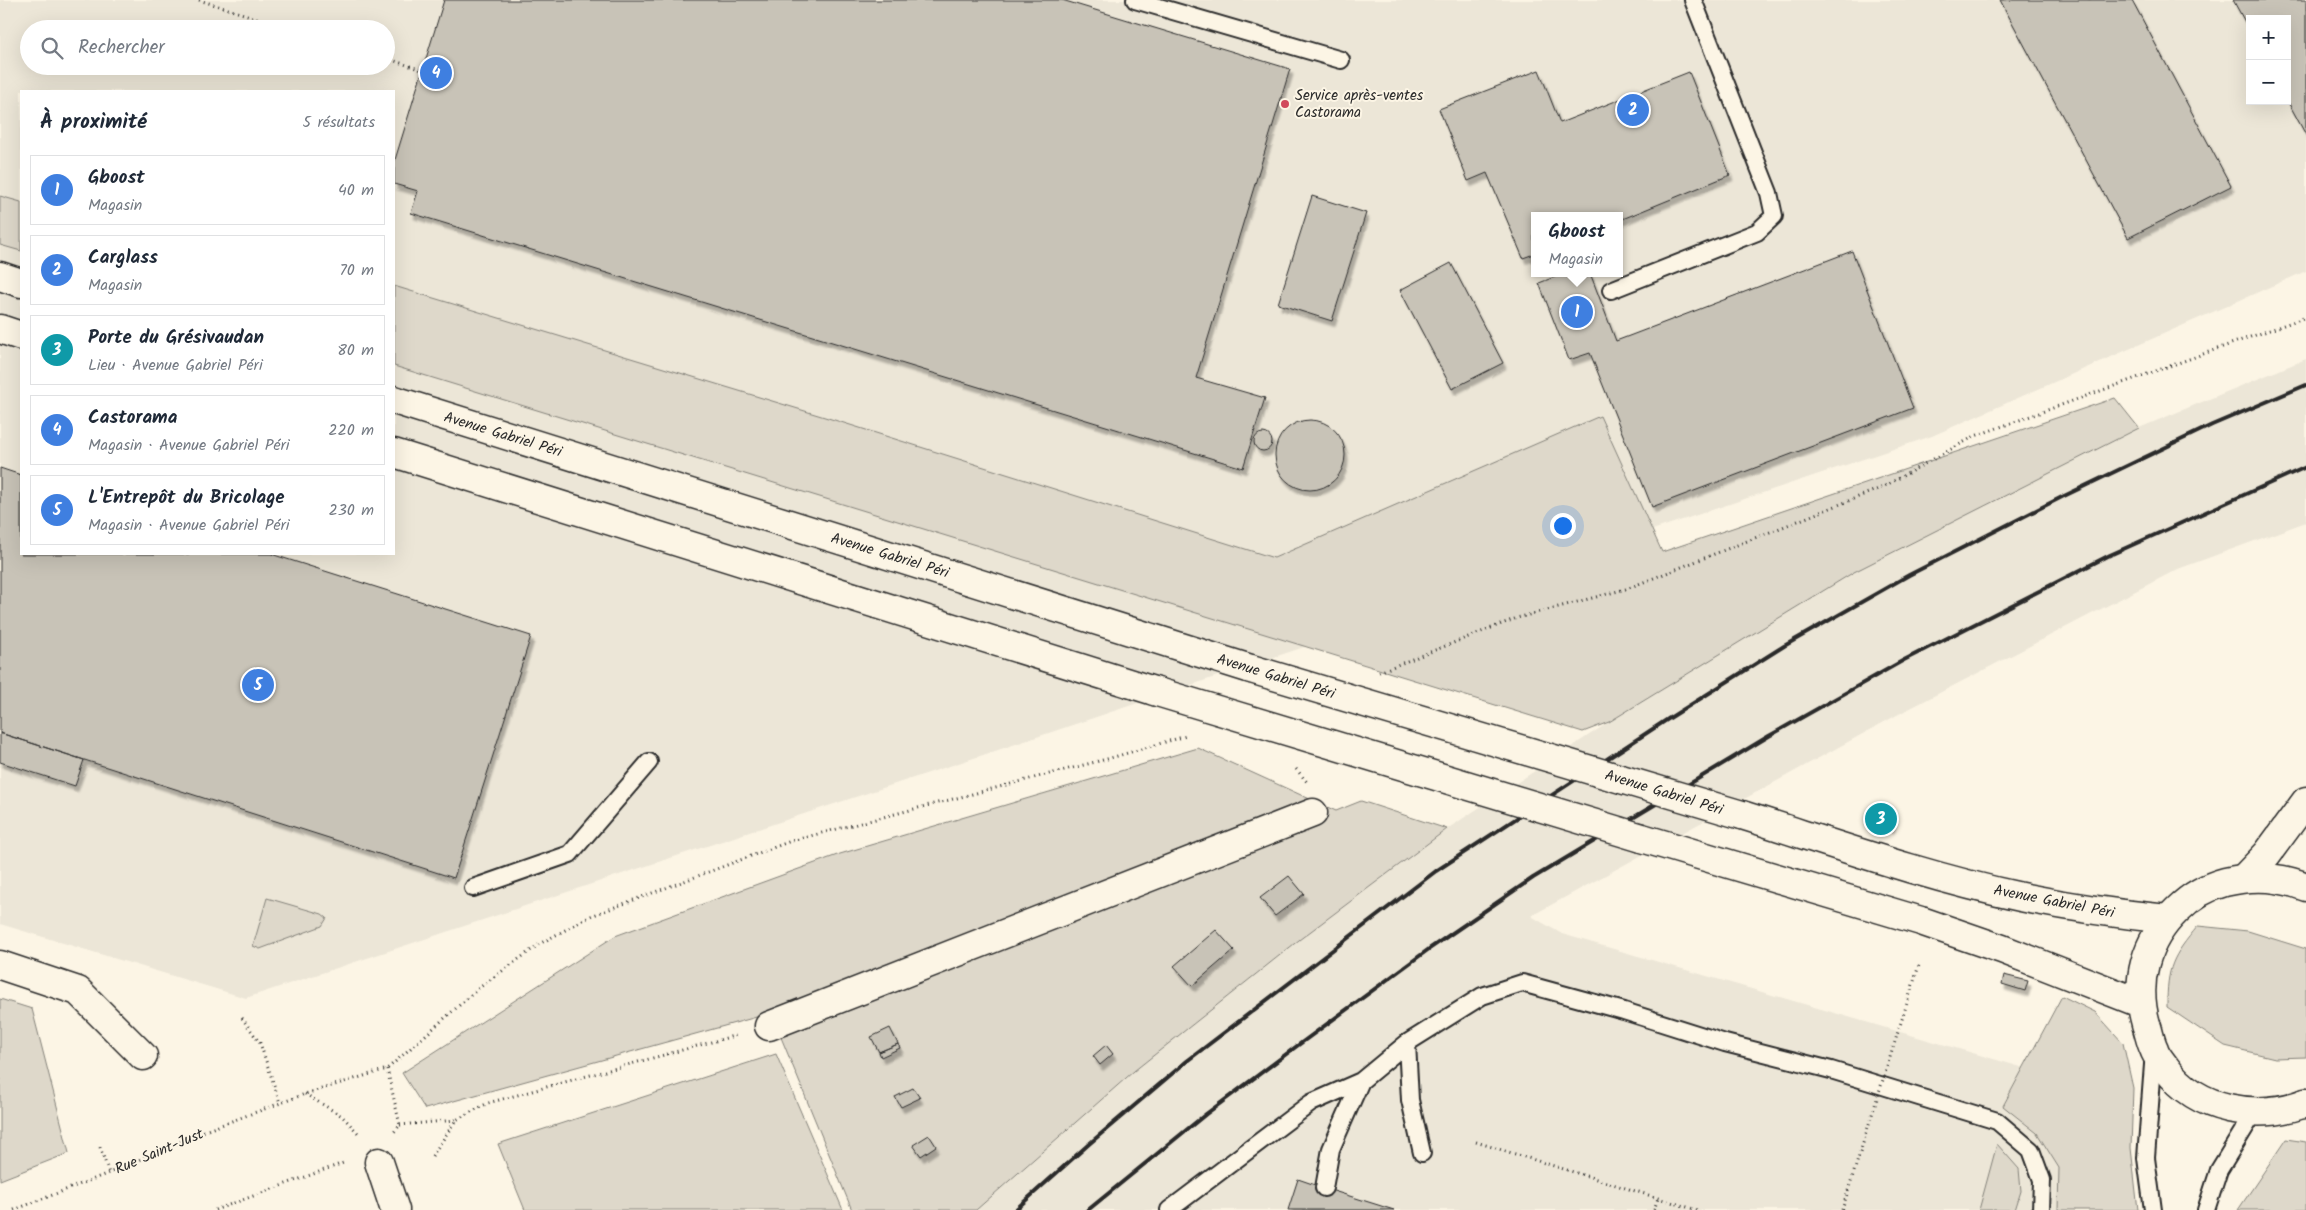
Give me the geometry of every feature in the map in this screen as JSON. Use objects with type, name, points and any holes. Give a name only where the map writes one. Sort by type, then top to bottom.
[{"type":"main road","points":[[0,276],[20,283]]},
{"type":"main road","points":[[0,329],[20,336]]},
{"type":"main road","name":"Avenue Gabriel Péri","points":[[395,400],[1251,669],[1742,815],[1889,861],[2019,896],[2100,912],[2167,920]]},
{"type":"main road","points":[[395,452],[1154,691],[1921,921],[2002,949],[2140,1003]]},
{"type":"main road","points":[[2244,878],[2267,854],[2306,802]]},
{"type":"main road","points":[[769,1026],[1313,813]]},
{"type":"main road","points":[[2306,888],[2270,877],[2244,878],[2215,884],[2188,899],[2167,920],[2151,945],[2142,973],[2140,1003],[2154,1051],[2172,1076],[2196,1095],[2224,1108],[2254,1113],[2280,1111],[2306,1103]]},
{"type":"main road","points":[[0,965],[78,991],[143,1056]]},
{"type":"main road","points":[[377,1158],[395,1210]]},
{"type":"lane","points":[[1135,0],[1341,60]]},
{"type":"lane","points":[[1611,290],[1757,232],[1774,216],[1769,193],[1693,0]]},
{"type":"lane","points":[[473,888],[570,854],[649,762]]},
{"type":"lane","points":[[1169,1210],[1311,1103],[1361,1081],[1407,1043],[1482,996],[1522,983],[1624,1011],[1725,1043],[1831,1070],[1997,1121],[2031,1150],[2042,1180],[2041,1210]]},
{"type":"lane","points":[[1407,1043],[1410,1100],[1422,1153]]},
{"type":"lane","points":[[2153,1210],[2146,1158],[2154,1051]]},
{"type":"lane","points":[[1324,1188],[1331,1150],[1361,1081]]},
{"type":"lane","points":[[2206,1210],[2220,1170],[2254,1113]]},
{"type":"path","points":[[199,0],[263,20]]},
{"type":"path","points":[[395,61],[422,70]]},
{"type":"path","points":[[1842,1210],[1920,962]]},
{"type":"path","points":[[242,1018],[260,1043],[280,1103]]},
{"type":"path","points":[[400,1125],[456,1120],[488,1103],[769,1026]]},
{"type":"path","points":[[215,1210],[377,1158],[400,1125],[387,1069]]},
{"type":"path","name":"Rue Saint-Just","points":[[14,1210],[110,1173],[202,1132],[305,1094],[342,1116],[368,1143],[377,1158]]},
{"type":"path","points":[[432,1156],[456,1120]]},
{"type":"path","points":[[1476,1142],[1698,1210]]},
{"type":"path","points":[[100,1147],[110,1173]]},
{"type":"path","points":[[1654,1210],[1658,1198]]},
{"type":"shaded area","points":[[0,0],[2306,0],[2306,271],[1932,436],[989,753],[246,998],[0,924]]},
{"type":"shaded area","points":[[0,196],[20,202],[20,251],[0,245]]},
{"type":"shaded area","points":[[395,286],[828,418],[1274,558],[1600,416],[1662,552],[2115,398],[2139,428],[1854,572],[1609,722],[1583,732],[395,366]]},
{"type":"shaded area","points":[[2306,359],[2306,522],[2178,569],[1897,715],[1531,916],[1562,934],[2052,1076],[2085,1210],[976,1210],[1134,1071],[1299,940],[1447,829],[1609,722],[1854,572],[2139,428]]},
{"type":"shaded area","points":[[1198,748],[1336,811],[1361,801],[1447,829],[1299,940],[1134,1071],[976,1210],[852,1210],[771,1013],[425,1109],[402,1073],[615,936],[840,854]]},
{"type":"shaded area","points":[[267,898],[322,914],[327,918],[322,926],[260,949],[253,946]]},
{"type":"shaded area","points":[[2198,926],[2248,931],[2306,949],[2306,1057],[2275,1058],[2225,1046],[2167,1007],[2168,982],[2173,963],[2182,946]]},
{"type":"shaded area","points":[[2062,996],[2095,1012],[2123,1043],[2133,1088],[2131,1148],[2138,1210],[2058,1210],[2059,1168],[2037,1133],[2003,1106]]},
{"type":"shaded area","points":[[0,999],[32,1009],[69,1153],[0,1180]]},
{"type":"shaded area","points":[[776,1054],[843,1210],[525,1210],[498,1144]]},
{"type":"shaded area","points":[[2286,1139],[2306,1142],[2306,1210],[2238,1210]]},
{"type":"shaded area","points":[[1997,1144],[2019,1169],[2021,1191],[2015,1210],[1979,1210]]},
{"type":"building","points":[[444,0],[1062,0],[1290,69],[1196,378],[1265,398],[1243,468],[411,213],[418,191],[395,184],[395,160]]},
{"type":"building","points":[[2000,0],[2132,0],[2231,186],[2128,238]]},
{"type":"building","points":[[2233,0],[2306,0],[2306,135],[2290,105],[2291,15],[2246,15],[2246,24]]},
{"type":"building","points":[[1539,70],[1560,123],[1689,72],[1730,175],[1623,219],[1623,212],[1531,212],[1531,255],[1523,258],[1487,173],[1468,181],[1439,109]]},
{"type":"building","points":[[1312,196],[1366,213],[1332,321],[1278,304]]},
{"type":"building","points":[[1852,251],[1913,408],[1652,507],[1590,353],[1569,360],[1539,283],[1555,277],[1592,277],[1616,341]]},
{"type":"building","points":[[1451,263],[1503,363],[1452,389],[1400,290]]},
{"type":"building","points":[[1310,420],[1323,423],[1335,430],[1342,442],[1345,455],[1342,468],[1335,480],[1323,487],[1310,490],[1297,487],[1285,480],[1278,468],[1275,455],[1278,442],[1285,430],[1297,423]]},
{"type":"building","points":[[1263,433],[1269,436],[1272,442],[1269,448],[1263,451],[1257,448],[1254,442],[1257,436]]},
{"type":"building","points":[[0,468],[20,475],[20,555],[274,555],[531,636],[454,878],[0,733]]},
{"type":"building","points":[[0,733],[84,760],[75,786],[0,762]]},
{"type":"building","points":[[1872,811],[1894,817],[1891,827],[1869,820]]},
{"type":"building","points":[[1289,876],[1304,894],[1275,916],[1260,898]]},
{"type":"building","points":[[1216,930],[1234,950],[1192,986],[1174,966]]},
{"type":"building","points":[[2004,975],[2028,981],[2025,991],[2002,984]]},
{"type":"building","points":[[890,1028],[898,1044],[879,1052],[871,1037]]},
{"type":"building","points":[[898,1044],[900,1048],[881,1057],[879,1052]]},
{"type":"building","points":[[1106,1045],[1113,1054],[1100,1065],[1093,1056]]},
{"type":"building","points":[[913,1088],[920,1098],[901,1107],[895,1097]]},
{"type":"building","points":[[929,1135],[936,1146],[921,1156],[913,1145]]},
{"type":"building","points":[[1298,1179],[1324,1188],[1394,1210],[1288,1210]]},
{"type":"railway","points":[[1015,1210],[1187,1061],[1436,871],[1668,719],[1784,646],[1909,575],[2062,497],[2212,425],[2306,385]]},
{"type":"railway","points":[[1088,1210],[1206,1114],[1297,1046],[1429,949],[1533,878],[1769,736],[1904,660],[2110,555],[2306,467]]},
{"type":"place","name":"Castorama","points":[[436,73]]},
{"type":"place","name":"Service après-ventes Castorama","points":[[1285,104]]},
{"type":"place","name":"Carglass","points":[[1633,110]]},
{"type":"place","name":"Gboost","points":[[1577,312]]},
{"type":"place","name":"L'Entrepôt du Bricolage","points":[[258,685]]},
{"type":"place","name":"Porte du Grésivaudan","points":[[1881,819]]}]
